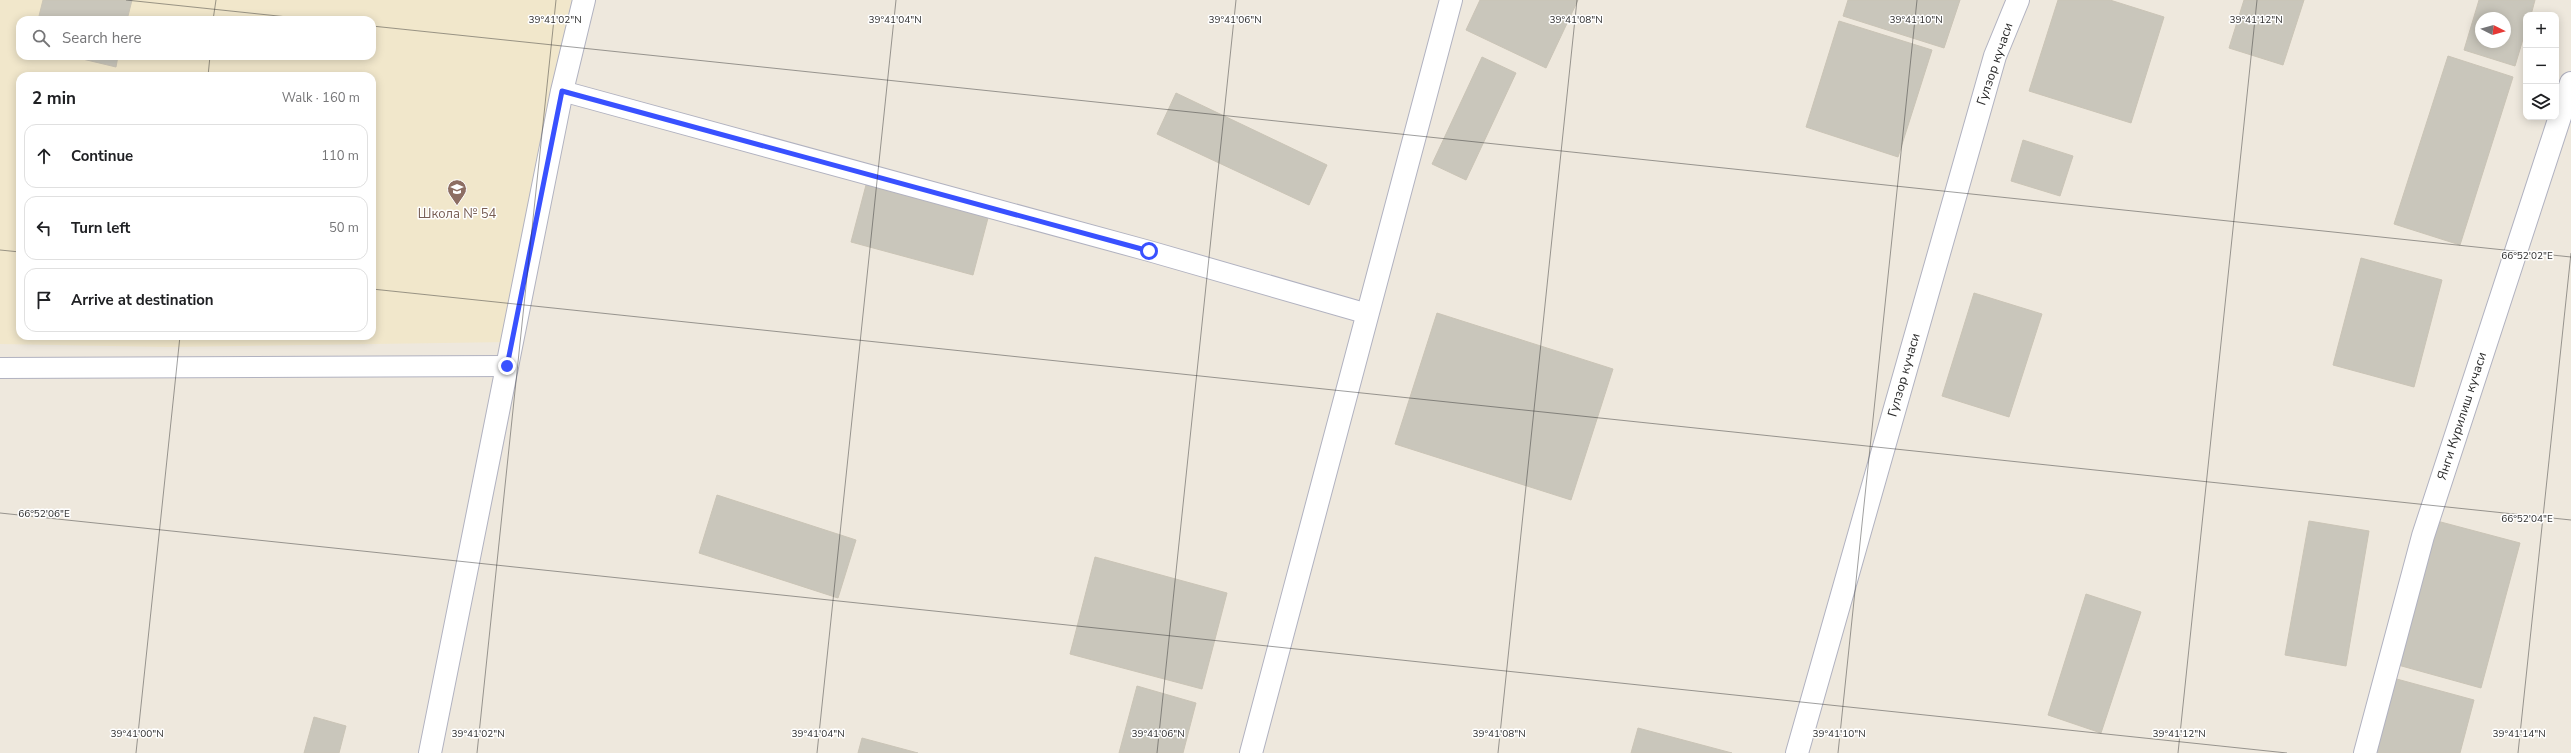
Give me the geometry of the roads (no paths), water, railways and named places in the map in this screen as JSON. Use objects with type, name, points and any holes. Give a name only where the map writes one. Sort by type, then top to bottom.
[{"type":"street","points":[[430,753],[562,91],[584,0]]},
{"type":"street","points":[[1251,753],[1451,0]]},
{"type":"street","name":"Гулзор кучаси","points":[[1797,753],[1995,56],[2018,0]]},
{"type":"street","name":"Янги Курилиш кучаси","points":[[2365,753],[2423,536],[2571,83]]},
{"type":"lane","points":[[562,91],[1157,254],[1368,314]]},
{"type":"lane","points":[[0,368],[507,366]]},
{"type":"place","name":"Школа № 54","points":[[457,206]]}]
